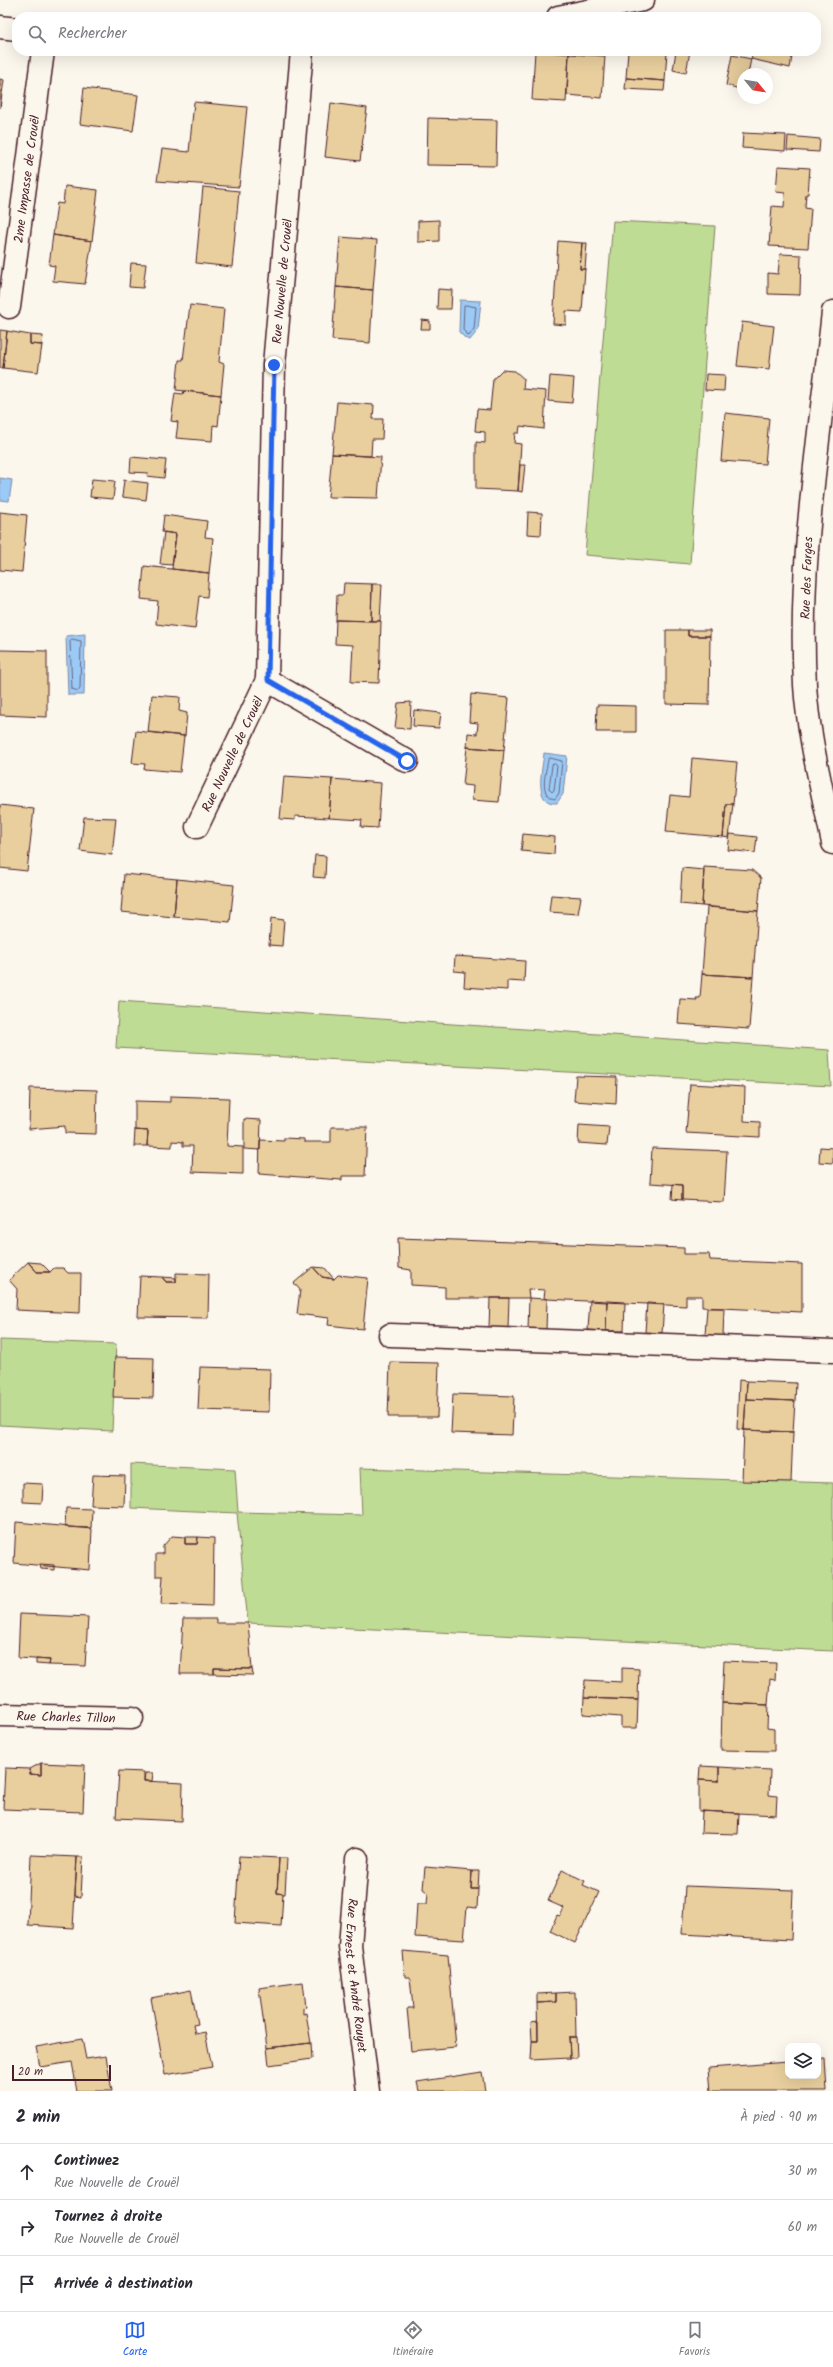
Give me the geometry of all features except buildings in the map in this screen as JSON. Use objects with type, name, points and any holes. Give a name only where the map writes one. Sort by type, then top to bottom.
[{"type":"street","points":[[583,12],[643,0]]},
{"type":"street","points":[[0,27],[12,28]]},
{"type":"street","name":"2me Impasse de Crouël","points":[[9,307],[41,56]]},
{"type":"street","name":"Rue Nouvelle de Crouël","points":[[196,827],[268,680],[274,365],[302,56]]},
{"type":"street","name":"Rue des Farges","points":[[833,312],[807,538],[804,626],[805,687],[833,843]]},
{"type":"street","name":"Rue Nouvelle de Crouël","points":[[268,680],[407,761]]},
{"type":"street","points":[[390,1335],[833,1351]]},
{"type":"street","name":"Rue Charles Tillon","points":[[0,1715],[132,1718]]},
{"type":"street","name":"Rue Ernest et André Rouyet","points":[[357,1860],[350,1946],[368,2091]]},
{"type":"green space","points":[[613,221],[715,226],[690,564],[585,555]]},
{"type":"green space","points":[[119,1001],[829,1050],[831,1086],[116,1048]]},
{"type":"green space","points":[[0,1340],[116,1344],[112,1431],[0,1425]]},
{"type":"green space","points":[[131,1464],[235,1469],[238,1512],[362,1515],[360,1468],[833,1483],[833,1651],[248,1623],[237,1513],[131,1508]]},
{"type":"water","points":[[460,300],[481,301],[478,330],[470,340],[465,338],[459,332]]},
{"type":"water","points":[[0,478],[12,480],[9,501],[0,500]]},
{"type":"water","points":[[85,634],[84,695],[68,695],[66,636]]},
{"type":"water","points":[[544,753],[567,756],[563,794],[557,803],[549,802],[544,798],[542,792],[541,776]]},
{"type":"route","points":[[274,365],[268,680],[407,761]]}]
